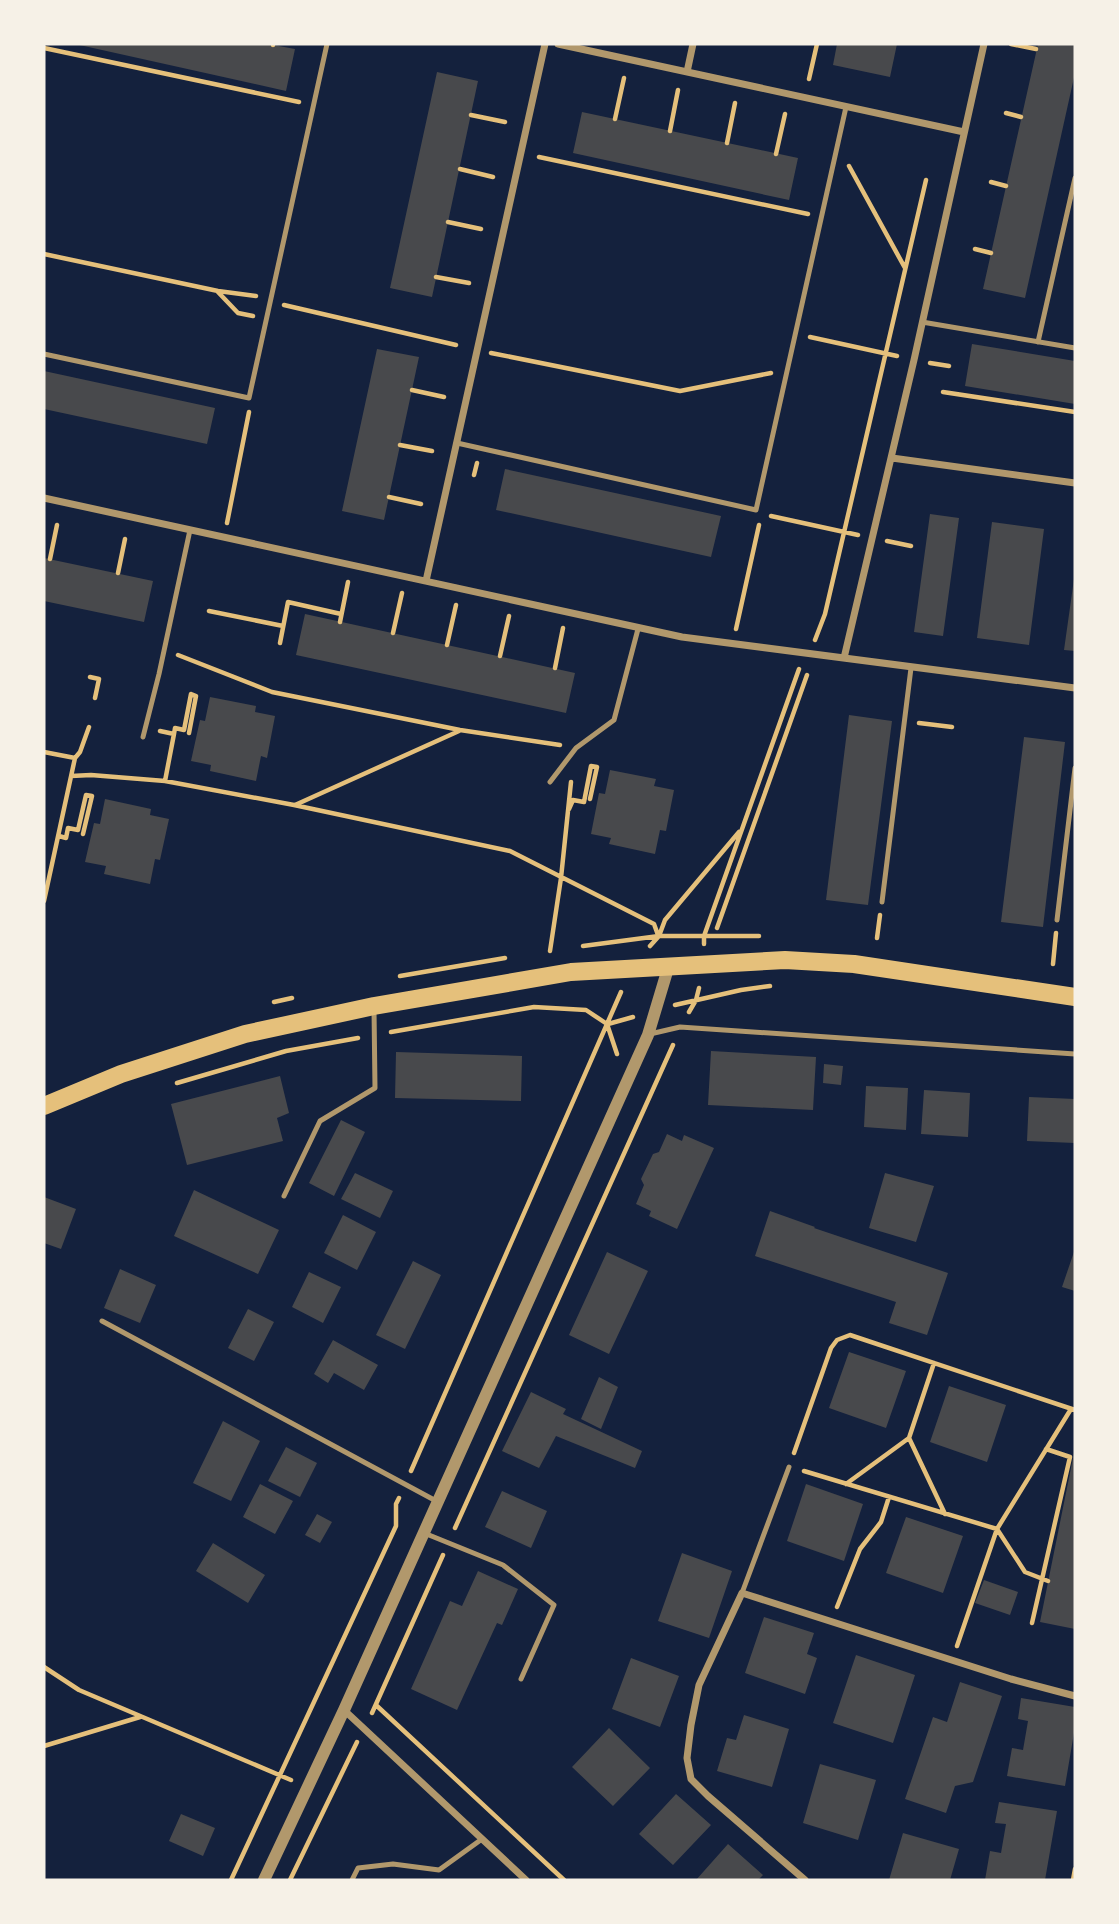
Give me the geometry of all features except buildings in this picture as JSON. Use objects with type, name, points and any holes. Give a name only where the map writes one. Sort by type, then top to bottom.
[{"type":"main road","points":[[44,1106],[121,1074],[245,1034],[373,1006],[571,972],[785,960],[854,964],[1075,997]]},
{"type":"street","points":[[426,581],[545,44]]},
{"type":"street","points":[[558,44],[964,132]]},
{"type":"street","points":[[687,72],[693,44]]},
{"type":"street","points":[[844,658],[892,458],[984,44]]},
{"type":"street","points":[[892,458],[1075,483]]},
{"type":"street","points":[[44,498],[638,629],[733,644],[1075,688]]},
{"type":"street","points":[[264,1880],[344,1710],[648,1035],[669,965]]},
{"type":"street","points":[[805,1880],[691,1779],[687,1758],[699,1685],[741,1593],[1011,1679],[1075,1696]]},
{"type":"street","points":[[344,1710],[526,1880]]},
{"type":"lane","points":[[44,354],[249,398],[327,44]]},
{"type":"lane","points":[[457,443],[756,510],[846,107]]},
{"type":"lane","points":[[1038,342],[1075,178]]},
{"type":"lane","points":[[922,322],[1075,348]]},
{"type":"lane","points":[[143,737],[190,530]]},
{"type":"lane","points":[[550,782],[576,748],[614,720],[638,629]]},
{"type":"lane","points":[[882,902],[911,667]]},
{"type":"lane","points":[[1057,920],[1075,768]]},
{"type":"lane","points":[[284,1196],[320,1121],[375,1088],[373,1006]]},
{"type":"lane","points":[[648,1035],[680,1027],[1075,1054]]},
{"type":"lane","points":[[102,1321],[438,1502]]},
{"type":"lane","points":[[741,1593],[789,1466]]},
{"type":"lane","points":[[424,1532],[503,1565],[554,1605],[521,1679]]},
{"type":"lane","points":[[352,1880],[358,1868],[393,1864],[439,1870],[482,1839]]},
{"type":"path","points":[[809,79],[817,44]]},
{"type":"path","points":[[1011,44],[1036,49]]},
{"type":"path","points":[[44,48],[313,105]]},
{"type":"path","points":[[615,119],[624,78]]},
{"type":"path","points":[[670,131],[678,90]]},
{"type":"path","points":[[727,143],[736,103]]},
{"type":"path","points":[[1006,113],[1021,117]]},
{"type":"path","points":[[776,154],[785,114]]},
{"type":"path","points":[[471,115],[505,122]]},
{"type":"path","points":[[838,145],[906,269]]},
{"type":"path","points":[[539,158],[822,216]]},
{"type":"path","points":[[460,169],[493,177]]},
{"type":"path","points":[[704,936],[796,674],[810,653],[825,614],[926,180]]},
{"type":"path","points":[[990,182],[1006,186]]},
{"type":"path","points":[[448,222],[481,229]]},
{"type":"path","points":[[975,249],[991,253]]},
{"type":"path","points":[[44,254],[218,291],[270,299],[284,306],[456,345]]},
{"type":"path","points":[[436,276],[469,284]]},
{"type":"path","points":[[218,291],[238,313],[266,318]]},
{"type":"path","points":[[796,333],[914,360]]},
{"type":"path","points":[[491,353],[680,391],[787,370]]},
{"type":"path","points":[[412,390],[444,397]]},
{"type":"path","points":[[943,392],[1075,412]]},
{"type":"path","points":[[225,538],[248,418],[249,398]]},
{"type":"path","points":[[400,444],[432,452]]},
{"type":"path","points":[[389,497],[421,504]]},
{"type":"path","points":[[733,644],[761,514],[911,546]]},
{"type":"path","points":[[50,559],[57,525]]},
{"type":"path","points":[[118,573],[125,539]]},
{"type":"path","points":[[340,622],[348,581]]},
{"type":"path","points":[[393,633],[402,593]]},
{"type":"path","points":[[280,643],[288,602],[341,614]]},
{"type":"path","points":[[447,645],[456,604]]},
{"type":"path","points":[[209,611],[283,626]]},
{"type":"path","points":[[500,656],[509,616]]},
{"type":"path","points":[[555,668],[563,628]]},
{"type":"path","points":[[165,649],[272,692],[460,730],[576,748]]},
{"type":"path","points":[[717,928],[807,675]]},
{"type":"path","points":[[90,677],[99,679],[95,698]]},
{"type":"path","points":[[165,781],[175,729],[184,730],[191,694],[196,696],[189,733]]},
{"type":"path","points":[[904,722],[952,727]]},
{"type":"path","points":[[44,901],[75,758],[89,727]]},
{"type":"path","points":[[145,728],[174,734]]},
{"type":"path","points":[[294,805],[460,730]]},
{"type":"path","points":[[44,751],[75,758]]},
{"type":"path","points":[[550,951],[567,813],[575,805],[573,800],[584,802],[591,766],[597,767],[590,799]]},
{"type":"path","points":[[71,776],[165,781],[294,805],[510,851],[653,924],[659,936],[665,920],[742,829]]},
{"type":"path","points":[[59,836],[66,838],[68,828],[78,830],[86,795],[92,796],[83,834]]},
{"type":"path","points":[[1053,964],[1057,920]]},
{"type":"path","points":[[696,1000],[781,984]]},
{"type":"path","points":[[167,1085],[286,1051],[534,1007],[586,1010],[607,1024],[396,1504],[396,1526],[231,1880]]},
{"type":"path","points":[[290,1880],[363,1729],[377,1706],[671,1050]]},
{"type":"path","points":[[953,1660],[997,1529],[1073,1410],[850,1335],[837,1340],[831,1348],[789,1466],[997,1529],[1025,1572],[1046,1580]]},
{"type":"path","points":[[846,1484],[909,1438],[933,1363]]},
{"type":"path","points":[[909,1438],[945,1515]]},
{"type":"path","points":[[1032,1623],[1046,1580],[1070,1457],[1046,1450]]},
{"type":"path","points":[[831,1621],[860,1549],[881,1522],[889,1497]]},
{"type":"path","points":[[44,1667],[79,1690],[331,1795]]},
{"type":"path","points":[[377,1706],[564,1880]]},
{"type":"path","points":[[44,1746],[141,1717]]},
{"type":"path","points":[[1073,1880],[1075,1869]]}]
